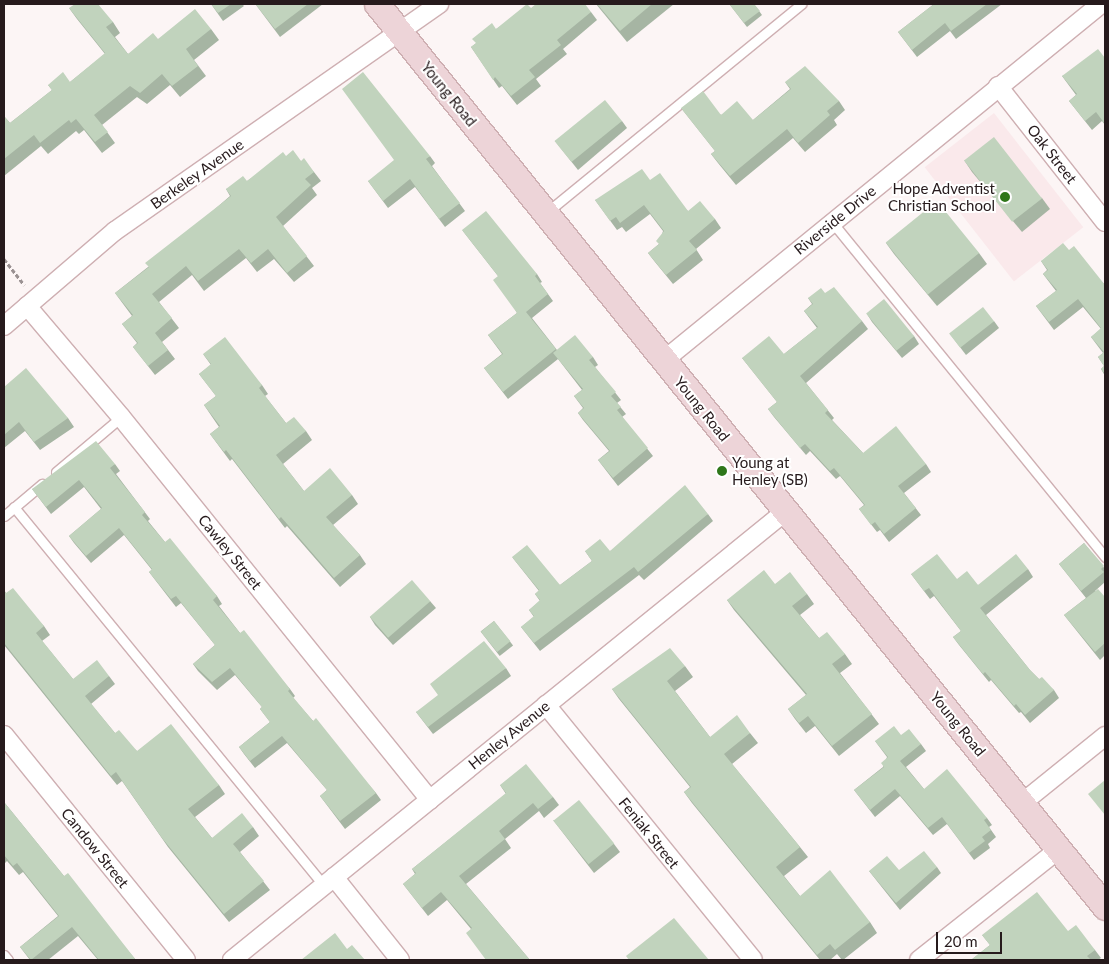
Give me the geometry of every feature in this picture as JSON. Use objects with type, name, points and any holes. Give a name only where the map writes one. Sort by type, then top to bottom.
[{"type":"street","name":"Young Road","points":[[377,4],[1105,907]]},
{"type":"street","name":"Berkeley Avenue","points":[[4,326],[115,231],[439,4]]},
{"type":"street","name":"Riverside Drive","points":[[663,361],[998,86],[1101,4]]},
{"type":"street","name":"Oak Street","points":[[998,86],[1105,222]]},
{"type":"street","name":"Cawley Street","points":[[31,303],[430,800]]},
{"type":"street","name":"Henley Avenue","points":[[232,960],[786,511]]},
{"type":"street","name":"Feniak Street","points":[[546,705],[753,960]]},
{"type":"street","name":"Candow Street","points":[[4,735],[186,960]]},
{"type":"street","points":[[1022,803],[1105,736]]},
{"type":"street","points":[[919,960],[1059,849]]},
{"type":"street","points":[[329,882],[400,960]]},
{"type":"lane","points":[[545,214],[802,4]]},
{"type":"lane","points":[[832,222],[1105,557]]},
{"type":"lane","points":[[4,516],[121,417]]},
{"type":"lane","points":[[14,507],[329,882]]},
{"type":"lane","points":[[4,955],[8,960]]},
{"type":"path","points":[[4,260],[31,303]]},
{"type":"shaded area","name":"Hope Adventist Christian School","points":[[994,113],[1083,227],[1014,281],[925,167]]},
{"type":"building","points":[[75,4],[98,4],[113,22],[106,27],[128,54],[153,33],[158,39],[195,9],[211,29],[186,49],[198,66],[172,86],[162,74],[140,93],[130,86],[94,115],[108,132],[95,142],[76,119],[71,123],[69,120],[40,143],[34,135],[4,159],[4,116],[10,123],[52,90],[48,85],[63,72],[70,82],[105,53],[69,8]]},
{"type":"building","points":[[211,4],[231,4],[218,13]]},
{"type":"building","points":[[257,4],[308,4],[275,29]]},
{"type":"building","points":[[527,4],[531,8],[536,4],[585,4],[591,12],[557,40],[561,45],[529,70],[535,77],[511,96],[495,77],[493,80],[471,47],[476,43],[472,39],[492,23],[496,29]]},
{"type":"building","points":[[597,4],[652,4],[620,31]]},
{"type":"building","points":[[754,4],[760,11],[744,23],[730,5]]},
{"type":"building","points":[[934,4],[987,4],[951,31],[945,23],[912,50],[898,32]]},
{"type":"building","points":[[1098,49],[1105,58],[1105,124],[1096,112],[1085,121],[1069,101],[1077,94],[1062,76]]},
{"type":"building","points":[[805,66],[839,101],[827,111],[830,115],[798,143],[787,129],[730,176],[711,154],[715,151],[681,108],[703,91],[721,115],[737,101],[753,120],[791,89],[785,82]]},
{"type":"building","points":[[363,72],[430,156],[426,159],[460,203],[439,219],[410,179],[383,201],[368,181],[394,160],[342,89]]},
{"type":"building","points":[[605,100],[622,121],[571,162],[554,141]]},
{"type":"building","points":[[994,137],[1042,198],[1012,222],[964,160]]},
{"type":"building","points":[[293,150],[301,161],[304,158],[314,172],[305,179],[311,185],[276,217],[307,256],[287,273],[268,249],[251,263],[239,249],[198,281],[186,266],[152,294],[172,318],[155,333],[168,350],[148,366],[133,347],[138,343],[122,324],[133,315],[115,293],[149,267],[145,263],[231,196],[226,189],[243,176],[247,181],[283,152],[286,156]]},
{"type":"building","points":[[642,169],[650,180],[660,173],[688,211],[700,201],[715,219],[689,241],[697,250],[666,275],[648,253],[659,244],[656,241],[664,231],[644,205],[620,223],[616,217],[610,221],[595,200]]},
{"type":"building","points":[[937,201],[979,253],[928,295],[886,243]]},
{"type":"building","points":[[486,211],[537,274],[535,276],[548,294],[526,312],[556,349],[503,392],[484,368],[503,354],[488,335],[517,313],[493,280],[498,276],[462,230]]},
{"type":"building","points":[[1063,243],[1069,250],[1074,246],[1105,285],[1105,374],[1101,369],[1104,366],[1098,357],[1104,352],[1091,337],[1101,328],[1078,299],[1049,322],[1036,306],[1057,290],[1043,274],[1048,270],[1041,261]]},
{"type":"building","points":[[834,287],[862,321],[800,376],[828,410],[825,413],[863,453],[896,426],[926,464],[898,486],[916,508],[884,534],[875,522],[871,525],[859,509],[865,505],[834,468],[830,471],[805,444],[800,448],[768,409],[777,402],[742,358],[769,336],[784,354],[818,327],[804,311],[813,304],[808,298],[821,288],[825,293]]},
{"type":"building","points":[[884,299],[914,336],[896,351],[866,313]]},
{"type":"building","points":[[983,307],[994,321],[960,348],[949,333]]},
{"type":"building","points":[[575,335],[593,357],[589,360],[616,392],[611,396],[621,407],[617,410],[648,448],[613,478],[598,460],[610,451],[578,413],[584,408],[574,396],[583,389],[553,353]]},
{"type":"building","points":[[225,337],[262,385],[259,388],[286,423],[294,417],[306,431],[276,455],[304,491],[330,468],[352,495],[326,517],[360,555],[334,578],[281,517],[279,519],[226,450],[224,452],[210,434],[220,426],[204,405],[216,396],[199,374],[211,364],[203,354]]},
{"type":"building","points":[[26,368],[68,418],[34,442],[19,422],[4,435],[4,387]]},
{"type":"building","points":[[96,441],[115,464],[110,468],[145,512],[142,515],[165,542],[170,538],[217,596],[213,600],[240,633],[244,630],[290,689],[288,691],[313,721],[316,718],[376,793],[340,821],[320,796],[327,790],[282,736],[250,761],[239,747],[270,722],[260,709],[262,707],[230,668],[212,682],[193,664],[215,645],[176,596],[171,599],[149,572],[152,569],[119,528],[86,556],[69,536],[102,508],[79,480],[46,507],[32,489]]},
{"type":"building","points":[[685,485],[708,514],[638,572],[634,567],[534,643],[521,627],[534,616],[529,610],[540,600],[535,594],[539,590],[512,557],[527,545],[560,585],[592,561],[585,551],[600,539],[610,551]]},
{"type":"building","points":[[1084,543],[1104,566],[1101,569],[1104,572],[1081,591],[1059,564]]},
{"type":"building","points":[[937,554],[957,579],[967,571],[978,585],[1016,554],[1028,569],[980,608],[1030,670],[1039,679],[1042,677],[1054,690],[1025,715],[1016,704],[1014,706],[985,672],[983,674],[953,637],[961,631],[929,588],[924,591],[911,574]]},
{"type":"building","points":[[764,570],[775,584],[790,572],[807,594],[792,606],[819,638],[827,632],[845,654],[832,664],[872,714],[832,746],[808,716],[799,723],[788,709],[807,694],[727,600]]},
{"type":"building","points":[[412,580],[430,601],[388,638],[370,617]]},
{"type":"building","points":[[13,588],[44,626],[36,633],[73,679],[97,660],[109,676],[85,696],[115,733],[119,730],[137,751],[171,724],[219,785],[188,809],[212,838],[242,813],[253,827],[233,844],[264,881],[224,914],[162,838],[116,772],[111,776],[4,643],[4,590],[6,593]]},
{"type":"building","points":[[1098,589],[1105,597],[1105,643],[1095,652],[1064,615]]},
{"type":"building","points":[[494,621],[510,641],[497,652],[481,632]]},
{"type":"building","points":[[484,641],[506,668],[428,727],[416,712],[438,695],[430,684]]},
{"type":"building","points":[[670,648],[685,666],[667,681],[710,737],[737,715],[750,733],[724,754],[800,847],[776,867],[800,896],[830,870],[870,922],[835,950],[830,944],[817,955],[684,792],[691,787],[612,689]]},
{"type":"building","points":[[894,726],[901,735],[909,729],[921,744],[900,761],[924,789],[947,769],[987,818],[984,820],[991,830],[982,837],[985,841],[969,853],[942,817],[928,828],[895,789],[870,810],[854,790],[884,767],[881,763],[888,757],[875,741]]},
{"type":"building","points":[[526,764],[553,797],[538,809],[533,803],[499,831],[505,839],[459,876],[530,960],[486,960],[466,933],[472,928],[441,892],[422,908],[403,884],[416,873],[412,869],[506,793],[500,785]]},
{"type":"building","points":[[1105,780],[1105,815],[1088,794]]},
{"type":"building","points":[[579,800],[614,844],[589,864],[553,821]]},
{"type":"building","points":[[4,802],[64,876],[68,873],[136,960],[99,960],[72,927],[31,960],[20,947],[59,916],[17,863],[13,866],[4,855]]},
{"type":"building","points":[[924,851],[937,867],[896,903],[869,871],[887,856],[899,870]]},
{"type":"building","points":[[1037,892],[1068,931],[1076,925],[1095,950],[1087,956],[1091,960],[971,960],[990,945],[982,935]]},
{"type":"building","points":[[674,918],[709,960],[629,960],[626,956]]},
{"type":"building","points":[[335,933],[347,949],[352,945],[365,960],[301,960]]},
{"type":"place","name":"Hope Adventist Christian School","points":[[1005,197]]},
{"type":"place","name":"Young at Henley (SB)","points":[[722,471]]}]
